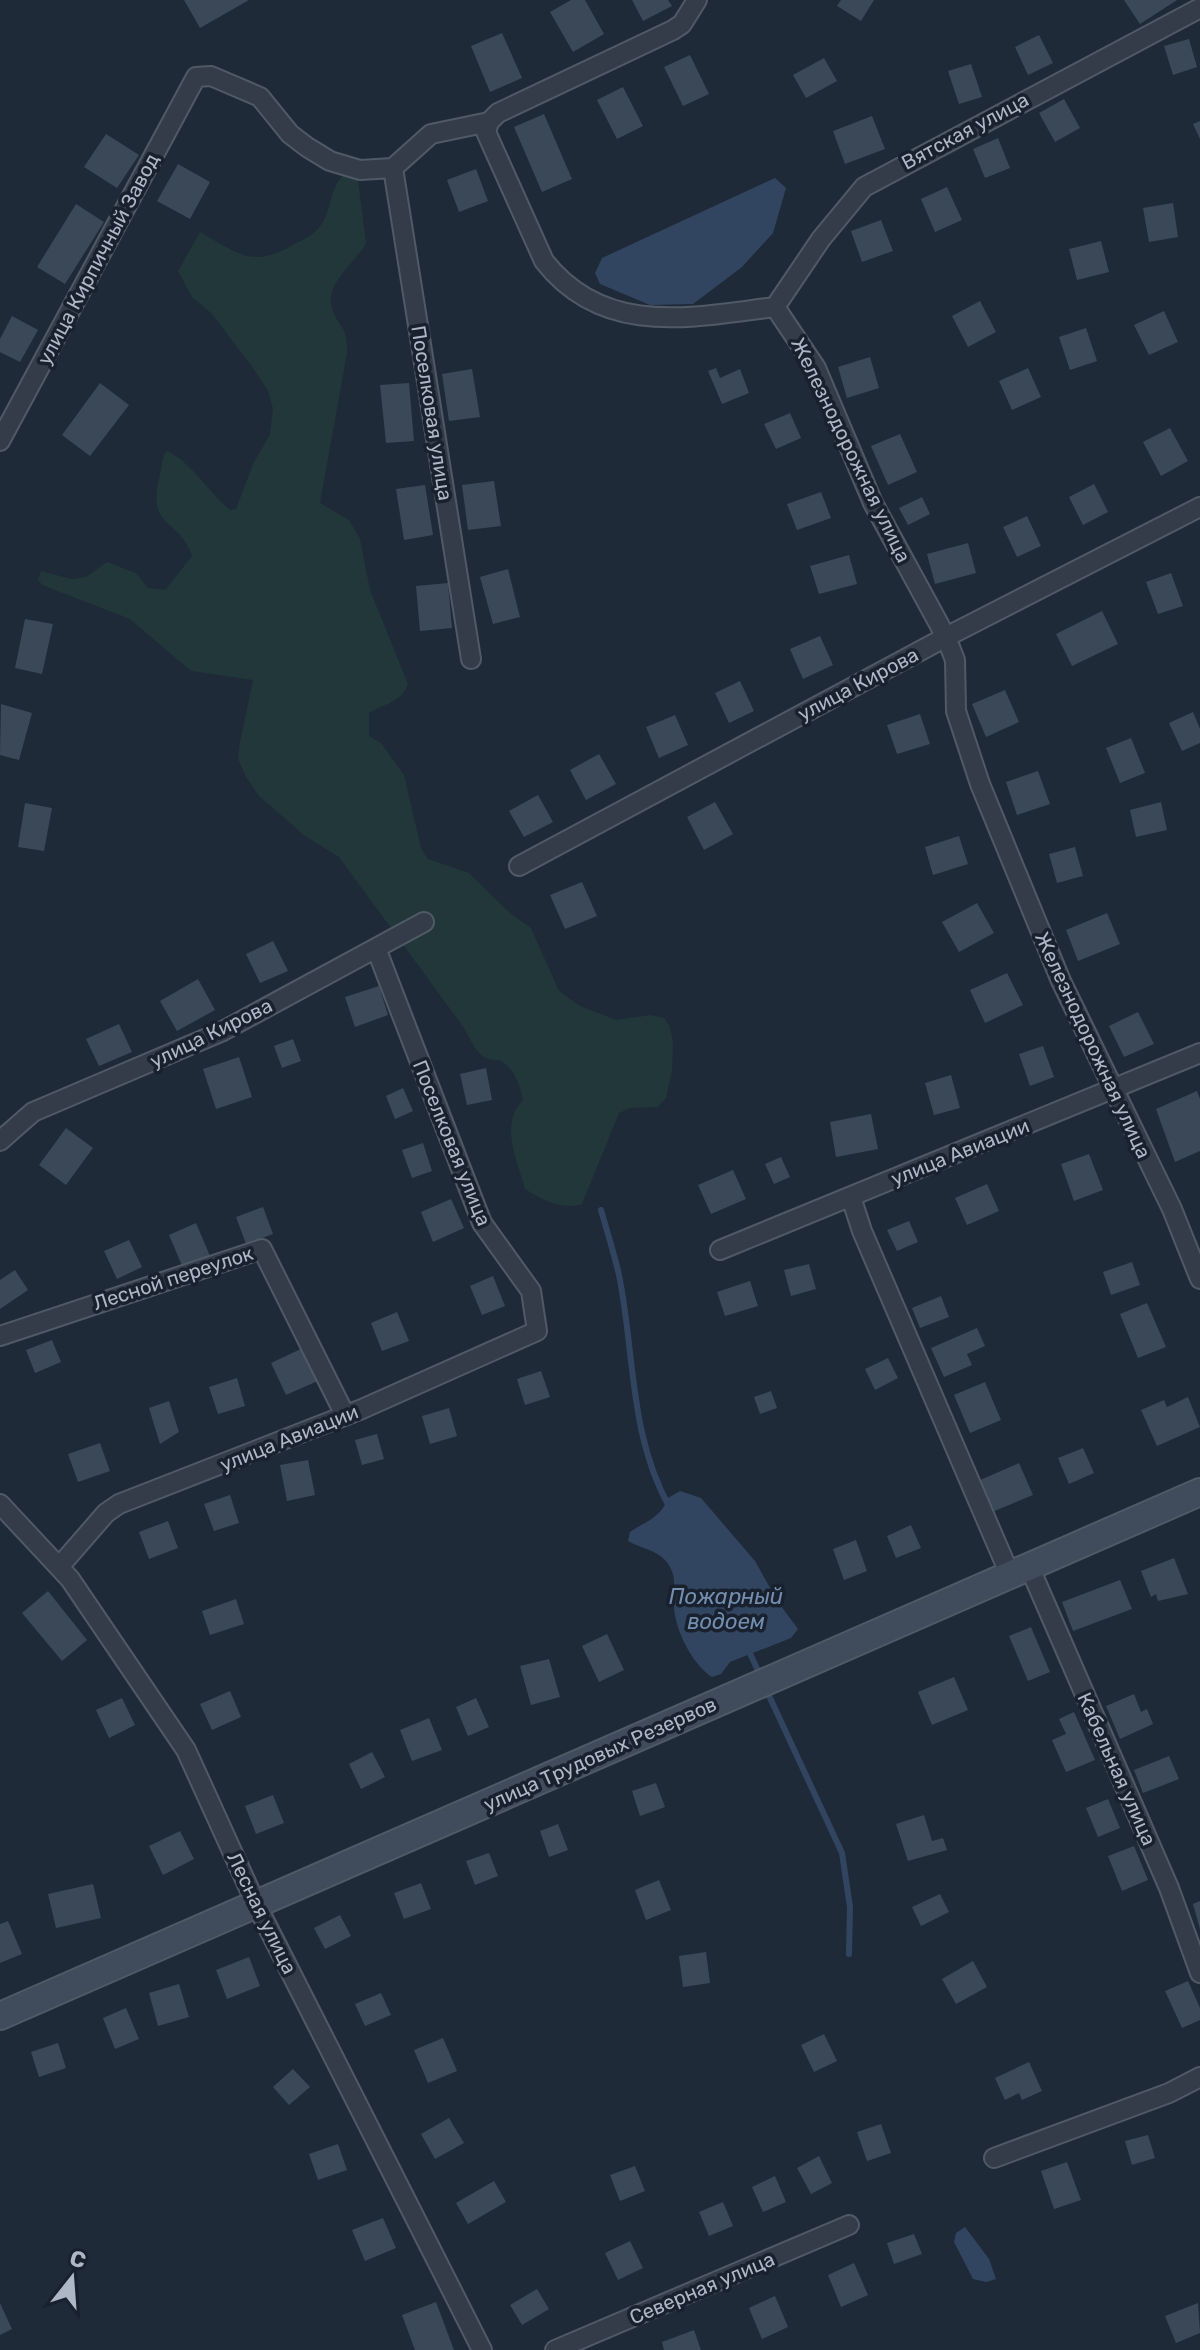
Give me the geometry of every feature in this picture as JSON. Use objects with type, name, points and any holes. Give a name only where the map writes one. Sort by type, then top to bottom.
[{"type":"main road","name":"улица Трудовых Резервов","points":[[0,2016],[1200,1492]]},
{"type":"street","points":[[697,0],[673,30],[498,113],[489,122],[486,132],[544,261],[577,290],[617,311],[650,319],[775,307]]},
{"type":"street","name":"Вятская улица","points":[[775,307],[821,239],[864,187],[1200,8]]},
{"type":"street","name":"улица Кирпичный Завод","points":[[0,441],[196,77],[211,76],[260,97],[290,134],[330,161],[360,170],[393,168]]},
{"type":"street","points":[[393,168],[431,134],[489,122]]},
{"type":"street","name":"Поселковая улица","points":[[393,168],[471,659]]},
{"type":"street","name":"Железнодорожная улица","points":[[775,307],[816,368],[873,503],[946,637],[955,660],[956,711],[966,749],[1061,981],[1172,1209],[1200,1279]]},
{"type":"street","name":"улица Кирова","points":[[519,866],[946,637],[1200,507]]},
{"type":"street","name":"улица Кирова","points":[[3,1129],[33,1112],[221,1032],[424,922]]},
{"type":"street","name":"Поселковая улица","points":[[376,948],[482,1223],[531,1291],[537,1331]]},
{"type":"street","name":"улица Авиации","points":[[720,1250],[1200,1053]]},
{"type":"street","name":"Кабельная улица","points":[[851,1197],[868,1246],[1169,1888],[1200,1973]]},
{"type":"street","name":"Лесной переулок","points":[[0,1336],[262,1249],[345,1415]]},
{"type":"street","name":"улица Авиации","points":[[59,1567],[119,1504],[345,1415],[537,1331]]},
{"type":"street","name":"Лесная улица","points":[[0,1504],[59,1567],[186,1750],[256,1904],[482,2350]]},
{"type":"street","points":[[994,2158],[1169,2093],[1200,2077]]},
{"type":"street","name":"Северная улица","points":[[555,2350],[849,2225]]},
{"type":"green space","points":[[343,175],[358,180],[366,243],[332,292],[333,311],[345,333],[347,353],[320,503],[349,520],[360,539],[370,590],[408,684],[401,696],[369,713],[369,736],[381,743],[404,775],[421,848],[428,859],[469,873],[511,914],[531,928],[559,991],[580,1006],[616,1020],[651,1015],[664,1018],[670,1027],[672,1070],[666,1098],[658,1107],[630,1108],[619,1113],[582,1204],[575,1206],[552,1203],[525,1189],[512,1143],[512,1120],[523,1100],[513,1073],[500,1060],[486,1058],[478,1051],[339,857],[305,836],[259,796],[246,777],[238,759],[253,680],[191,671],[130,619],[42,585],[38,579],[41,571],[71,579],[86,577],[107,562],[136,573],[148,588],[165,590],[192,556],[187,544],[166,522],[157,505],[166,451],[191,469],[230,510],[236,509],[253,464],[270,434],[273,409],[268,391],[253,368],[212,314],[192,297],[178,271],[200,232],[234,251],[254,257],[277,253],[308,237],[325,219],[335,187]]},
{"type":"water","points":[[775,178],[786,188],[773,233],[742,267],[693,304],[650,305],[600,284],[595,273],[602,258]]},
{"type":"water","name":"Пожарный водоем","points":[[680,1491],[701,1498],[755,1561],[778,1602],[798,1629],[791,1638],[730,1662],[721,1674],[712,1677],[698,1665],[682,1637],[675,1617],[674,1578],[670,1567],[657,1554],[628,1541],[630,1532],[657,1515],[668,1498]]},
{"type":"water","points":[[965,2227],[989,2259],[996,2279],[986,2282],[973,2279],[954,2242],[956,2233]]},
{"type":"building","points":[[184,0],[249,0],[200,28]]},
{"type":"building","points":[[571,0],[585,0],[604,34],[573,52],[550,12]]},
{"type":"building","points":[[632,0],[668,0],[672,6],[643,21]]},
{"type":"building","points":[[841,0],[874,0],[861,21],[837,6]]},
{"type":"building","points":[[1124,0],[1177,0],[1140,24]]},
{"type":"building","points":[[502,33],[522,78],[490,92],[471,46]]},
{"type":"building","points":[[1039,35],[1053,63],[1028,75],[1015,47]]},
{"type":"building","points":[[1189,39],[1197,67],[1173,75],[1164,46]]},
{"type":"building","points":[[690,55],[709,94],[683,106],[664,67]]},
{"type":"building","points":[[824,58],[837,81],[806,98],[793,75]]},
{"type":"building","points":[[971,64],[982,97],[959,104],[948,71]]},
{"type":"building","points":[[623,87],[643,126],[617,139],[597,100]]},
{"type":"building","points":[[1064,99],[1080,128],[1055,142],[1039,113]]},
{"type":"building","points":[[544,114],[572,179],[542,192],[514,127]]},
{"type":"building","points":[[872,116],[885,149],[845,164],[833,131]]},
{"type":"building","points":[[1200,121],[1200,139],[1193,124]]},
{"type":"building","points":[[106,134],[139,155],[117,188],[84,167]]},
{"type":"building","points":[[998,138],[1010,168],[985,178],[973,149]]},
{"type":"building","points":[[178,164],[210,182],[190,219],[157,201]]},
{"type":"building","points":[[476,169],[488,201],[459,212],[447,180]]},
{"type":"building","points":[[947,187],[962,220],[935,232],[921,199]]},
{"type":"building","points":[[1173,203],[1178,237],[1149,242],[1143,208]]},
{"type":"building","points":[[76,204],[104,222],[65,284],[37,267]]},
{"type":"building","points":[[881,220],[893,251],[862,262],[851,231]]},
{"type":"building","points":[[1101,241],[1109,272],[1077,280],[1069,249]]},
{"type":"building","points":[[980,301],[996,332],[968,347],[952,316]]},
{"type":"building","points":[[1164,311],[1178,342],[1149,355],[1134,325]]},
{"type":"building","points":[[12,316],[38,330],[20,362],[0,352],[0,339]]},
{"type":"building","points":[[1086,328],[1097,361],[1070,370],[1059,337]]},
{"type":"building","points":[[870,357],[879,388],[847,398],[838,367]]},
{"type":"building","points":[[716,368],[720,378],[740,369],[749,393],[722,404],[708,371]]},
{"type":"building","points":[[1028,368],[1041,397],[1012,410],[999,381]]},
{"type":"building","points":[[472,369],[480,417],[449,421],[442,374]]},
{"type":"building","points":[[100,383],[129,405],[90,456],[62,435]]},
{"type":"building","points":[[409,383],[414,441],[386,443],[380,385]]},
{"type":"building","points":[[790,413],[801,438],[776,449],[764,424]]},
{"type":"building","points":[[1170,428],[1188,461],[1161,476],[1143,442]]},
{"type":"building","points":[[900,434],[917,472],[888,485],[871,446]]},
{"type":"building","points":[[494,481],[501,526],[468,530],[462,485]]},
{"type":"building","points":[[1094,484],[1108,512],[1083,525],[1069,497]]},
{"type":"building","points":[[425,485],[433,535],[404,540],[396,489]]},
{"type":"building","points":[[821,492],[831,518],[797,530],[787,504]]},
{"type":"building","points":[[922,497],[930,514],[908,525],[899,508]]},
{"type":"building","points":[[1027,516],[1041,546],[1017,557],[1003,527]]},
{"type":"building","points":[[968,543],[976,573],[935,584],[927,554]]},
{"type":"building","points":[[849,555],[857,584],[819,594],[810,566]]},
{"type":"building","points":[[508,569],[520,617],[493,624],[480,577]]},
{"type":"building","points":[[1171,573],[1183,606],[1158,614],[1146,582]]},
{"type":"building","points":[[448,583],[452,628],[420,631],[416,586]]},
{"type":"building","points":[[1102,611],[1118,644],[1072,666],[1056,634]]},
{"type":"building","points":[[25,619],[53,624],[42,674],[15,668]]},
{"type":"building","points":[[820,636],[833,665],[803,679],[790,649]]},
{"type":"building","points":[[740,681],[754,711],[729,723],[715,693]]},
{"type":"building","points":[[1005,690],[1019,722],[986,737],[972,704]]},
{"type":"building","points":[[1,704],[32,713],[19,760],[0,755]]},
{"type":"building","points":[[1193,712],[1200,729],[1200,743],[1182,751],[1169,723]]},
{"type":"building","points":[[920,714],[930,744],[897,754],[887,725]]},
{"type":"building","points":[[675,715],[688,745],[659,758],[646,727]]},
{"type":"building","points":[[1131,738],[1145,773],[1120,783],[1106,748]]},
{"type":"building","points":[[599,754],[616,784],[586,800],[570,770]]},
{"type":"building","points":[[1038,771],[1050,804],[1017,815],[1006,782]]},
{"type":"building","points":[[538,795],[553,822],[524,837],[509,811]]},
{"type":"building","points":[[715,802],[733,834],[704,850],[687,817]]},
{"type":"building","points":[[1161,802],[1167,830],[1136,837],[1130,810]]},
{"type":"building","points":[[25,803],[52,808],[44,851],[18,847]]},
{"type":"building","points":[[959,836],[968,864],[933,875],[925,847]]},
{"type":"building","points":[[1075,847],[1083,876],[1057,883],[1049,854]]},
{"type":"building","points":[[582,882],[597,916],[565,929],[550,895]]},
{"type":"building","points":[[977,903],[994,933],[959,952],[942,922]]},
{"type":"building","points":[[1107,913],[1120,944],[1078,961],[1066,930]]},
{"type":"building","points":[[273,941],[288,971],[260,983],[246,954]]},
{"type":"building","points":[[1007,973],[1023,1005],[985,1023],[970,990]]},
{"type":"building","points":[[198,979],[215,1010],[177,1031],[160,1001]]},
{"type":"building","points":[[379,986],[388,1015],[355,1027],[345,997]]},
{"type":"building","points":[[1138,1012],[1154,1044],[1124,1057],[1109,1026]]},
{"type":"building","points":[[119,1024],[132,1052],[99,1066],[86,1039]]},
{"type":"building","points":[[293,1039],[301,1061],[282,1068],[274,1046]]},
{"type":"building","points":[[1043,1046],[1054,1077],[1030,1086],[1019,1054]]},
{"type":"building","points":[[239,1057],[252,1097],[216,1109],[203,1069]]},
{"type":"building","points":[[486,1068],[492,1100],[467,1105],[460,1074]]},
{"type":"building","points":[[951,1075],[960,1108],[934,1115],[925,1083]]},
{"type":"building","points":[[403,1088],[413,1111],[395,1119],[386,1096]]},
{"type":"building","points":[[1197,1091],[1200,1099],[1200,1151],[1175,1162],[1156,1109]]},
{"type":"building","points":[[871,1114],[878,1149],[836,1157],[830,1122]]},
{"type":"building","points":[[66,1128],[93,1148],[66,1185],[39,1165]]},
{"type":"building","points":[[423,1143],[432,1171],[412,1178],[402,1150]]},
{"type":"building","points":[[1089,1154],[1103,1190],[1074,1201],[1061,1164]]},
{"type":"building","points":[[781,1157],[790,1177],[774,1184],[765,1164]]},
{"type":"building","points":[[733,1170],[746,1199],[711,1214],[698,1185]]},
{"type":"building","points":[[987,1184],[999,1211],[967,1225],[955,1198]]},
{"type":"building","points":[[451,1199],[464,1228],[433,1242],[421,1212]]},
{"type":"building","points":[[263,1207],[273,1234],[246,1244],[236,1217]]},
{"type":"building","points":[[909,1221],[918,1242],[897,1251],[887,1230]]},
{"type":"building","points":[[196,1223],[210,1256],[183,1268],[169,1235]]},
{"type":"building","points":[[129,1240],[142,1267],[117,1279],[104,1251]]},
{"type":"building","points":[[1132,1262],[1140,1285],[1111,1295],[1103,1272]]},
{"type":"building","points":[[809,1264],[816,1289],[791,1296],[784,1270]]},
{"type":"building","points":[[15,1270],[28,1290],[0,1309],[0,1280]]},
{"type":"building","points":[[493,1276],[505,1306],[482,1315],[470,1286]]},
{"type":"building","points":[[750,1281],[758,1306],[725,1316],[717,1292]]},
{"type":"building","points":[[941,1296],[949,1317],[920,1328],[912,1308]]},
{"type":"building","points":[[1147,1303],[1166,1347],[1138,1358],[1120,1314]]},
{"type":"building","points":[[397,1312],[409,1341],[382,1351],[371,1323]]},
{"type":"building","points":[[977,1328],[985,1346],[967,1354],[972,1365],[944,1377],[931,1348]]},
{"type":"building","points":[[52,1340],[61,1362],[35,1373],[26,1350]]},
{"type":"building","points":[[305,1347],[320,1380],[286,1395],[271,1363]]},
{"type":"building","points":[[888,1358],[898,1378],[875,1390],[865,1369]]},
{"type":"building","points":[[541,1371],[550,1397],[525,1405],[517,1379]]},
{"type":"building","points":[[237,1378],[245,1406],[218,1414],[209,1387]]},
{"type":"building","points":[[985,1382],[1001,1420],[970,1433],[954,1395]]},
{"type":"building","points":[[771,1391],[777,1408],[760,1414],[754,1397]]},
{"type":"building","points":[[1188,1397],[1200,1427],[1157,1446],[1141,1410],[1164,1400],[1167,1407]]},
{"type":"building","points":[[169,1401],[179,1432],[160,1444],[149,1408]]},
{"type":"building","points":[[449,1408],[457,1436],[430,1444],[422,1416]]},
{"type":"building","points":[[377,1434],[384,1459],[362,1465],[355,1440]]},
{"type":"building","points":[[100,1443],[110,1471],[78,1482],[68,1454]]},
{"type":"building","points":[[1083,1448],[1094,1473],[1069,1484],[1058,1458]]},
{"type":"building","points":[[308,1460],[315,1495],[287,1501],[280,1465]]},
{"type":"building","points":[[1019,1463],[1033,1495],[992,1512],[978,1481]]},
{"type":"building","points":[[230,1495],[239,1523],[214,1531],[204,1504]]},
{"type":"building","points":[[168,1521],[178,1548],[149,1559],[139,1532]]},
{"type":"building","points":[[911,1525],[921,1548],[896,1558],[887,1536]]},
{"type":"building","points":[[856,1540],[867,1571],[844,1580],[833,1549]]},
{"type":"building","points":[[1174,1558],[1188,1594],[1158,1601],[1156,1594],[1151,1597],[1141,1571]]},
{"type":"building","points":[[1120,1580],[1132,1609],[1073,1631],[1062,1602]]},
{"type":"building","points":[[48,1591],[87,1640],[62,1661],[22,1613]]},
{"type":"building","points":[[236,1599],[244,1624],[210,1635],[202,1611]]},
{"type":"building","points":[[1031,1627],[1050,1672],[1028,1681],[1009,1636]]},
{"type":"building","points":[[607,1634],[624,1670],[599,1682],[582,1646]]},
{"type":"building","points":[[549,1659],[560,1697],[531,1705],[520,1666]]},
{"type":"building","points":[[954,1677],[968,1710],[932,1725],[918,1692]]},
{"type":"building","points":[[230,1691],[241,1717],[212,1730],[200,1704]]},
{"type":"building","points":[[1134,1694],[1141,1712],[1147,1709],[1153,1724],[1120,1739],[1106,1706]]},
{"type":"building","points":[[122,1698],[135,1725],[109,1738],[96,1710]]},
{"type":"building","points":[[476,1698],[489,1727],[468,1736],[456,1707]]},
{"type":"building","points":[[1074,1712],[1095,1760],[1066,1772],[1052,1740],[1066,1734],[1059,1719]]},
{"type":"building","points":[[429,1718],[442,1750],[412,1761],[400,1730]]},
{"type":"building","points":[[372,1752],[385,1777],[361,1789],[349,1764]]},
{"type":"building","points":[[1169,1756],[1179,1779],[1143,1793],[1134,1770]]},
{"type":"building","points":[[656,1783],[665,1807],[640,1816],[632,1791]]},
{"type":"building","points":[[273,1795],[284,1823],[256,1834],[245,1806]]},
{"type":"building","points":[[1108,1799],[1120,1828],[1098,1837],[1086,1808]]},
{"type":"building","points":[[924,1815],[932,1841],[943,1838],[947,1850],[908,1861],[896,1824]]},
{"type":"building","points":[[558,1824],[568,1850],[549,1857],[540,1831]]},
{"type":"building","points":[[180,1831],[194,1859],[163,1875],[149,1846]]},
{"type":"building","points":[[1134,1846],[1148,1880],[1122,1891],[1108,1856]]},
{"type":"building","points":[[489,1853],[498,1876],[475,1885],[466,1861]]},
{"type":"building","points":[[659,1880],[671,1910],[646,1920],[635,1890]]},
{"type":"building","points":[[421,1883],[431,1909],[404,1919],[394,1893]]},
{"type":"building","points":[[93,1884],[101,1918],[56,1928],[48,1894]]},
{"type":"building","points":[[940,1894],[949,1912],[921,1926],[912,1907]]},
{"type":"building","points":[[1200,1901],[1200,1929],[1193,1904]]},
{"type":"building","points":[[340,1915],[351,1936],[325,1949],[314,1928]]},
{"type":"building","points":[[8,1921],[22,1954],[0,1963],[0,1924]]},
{"type":"building","points":[[706,1952],[710,1983],[683,1987],[679,1956]]},
{"type":"building","points":[[249,1957],[260,1986],[227,1999],[216,1970]]},
{"type":"building","points":[[973,1961],[987,1987],[956,2004],[942,1979]]},
{"type":"building","points":[[1188,1981],[1200,2008],[1200,2020],[1182,2028],[1165,1991]]},
{"type":"building","points":[[179,1984],[189,2017],[158,2026],[149,1993]]},
{"type":"building","points":[[381,1993],[391,2015],[365,2026],[355,2004]]},
{"type":"building","points":[[126,2008],[139,2039],[115,2049],[103,2018]]},
{"type":"building","points":[[824,2034],[837,2061],[814,2072],[801,2045]]},
{"type":"building","points":[[443,2038],[457,2071],[428,2083],[414,2050]]},
{"type":"building","points":[[58,2043],[66,2068],[39,2077],[31,2052]]},
{"type":"building","points":[[1029,2062],[1042,2091],[1022,2100],[1019,2093],[1005,2100],[995,2078]]},
{"type":"building","points":[[293,2069],[310,2087],[289,2105],[273,2087]]},
{"type":"building","points":[[449,2118],[464,2143],[435,2159],[421,2134]]},
{"type":"building","points":[[881,2124],[891,2153],[867,2161],[857,2132]]},
{"type":"building","points":[[1148,2135],[1155,2158],[1132,2165],[1125,2141]]},
{"type":"building","points":[[338,2144],[347,2170],[318,2180],[309,2154]]},
{"type":"building","points":[[819,2156],[832,2183],[811,2194],[797,2168]]},
{"type":"building","points":[[1067,2162],[1081,2200],[1054,2209],[1041,2171]]},
{"type":"building","points":[[635,2166],[645,2191],[620,2201],[610,2175]]},
{"type":"building","points":[[775,2176],[786,2202],[763,2212],[752,2187]]},
{"type":"building","points":[[494,2181],[506,2202],[468,2224],[456,2203]]},
{"type":"building","points":[[723,2202],[733,2226],[709,2236],[699,2212]]},
{"type":"building","points":[[383,2218],[396,2248],[365,2261],[352,2230]]},
{"type":"building","points":[[914,2234],[922,2254],[894,2264],[887,2243]]},
{"type":"building","points":[[630,2241],[643,2268],[618,2280],[605,2253]]},
{"type":"building","points":[[854,2263],[868,2295],[841,2307],[828,2275]]},
{"type":"building","points":[[537,2289],[549,2309],[522,2325],[510,2305]]},
{"type":"building","points":[[775,2296],[788,2327],[762,2339],[749,2308]]},
{"type":"building","points":[[436,2302],[454,2350],[415,2350],[402,2315]]},
{"type":"building","points":[[0,2303],[12,2329],[0,2335]]},
{"type":"building","points":[[1198,2303],[1200,2333],[1176,2343],[1165,2316]]},
{"type":"building","points":[[694,2330],[701,2350],[664,2350],[662,2342]]},
{"type":"waterway","points":[[601,1210],[619,1275],[640,1423],[657,1481],[670,1508]]},
{"type":"waterway","points":[[747,1647],[761,1677]]},
{"type":"waterway","points":[[765,1687],[842,1853],[850,1907],[849,1954]]}]
